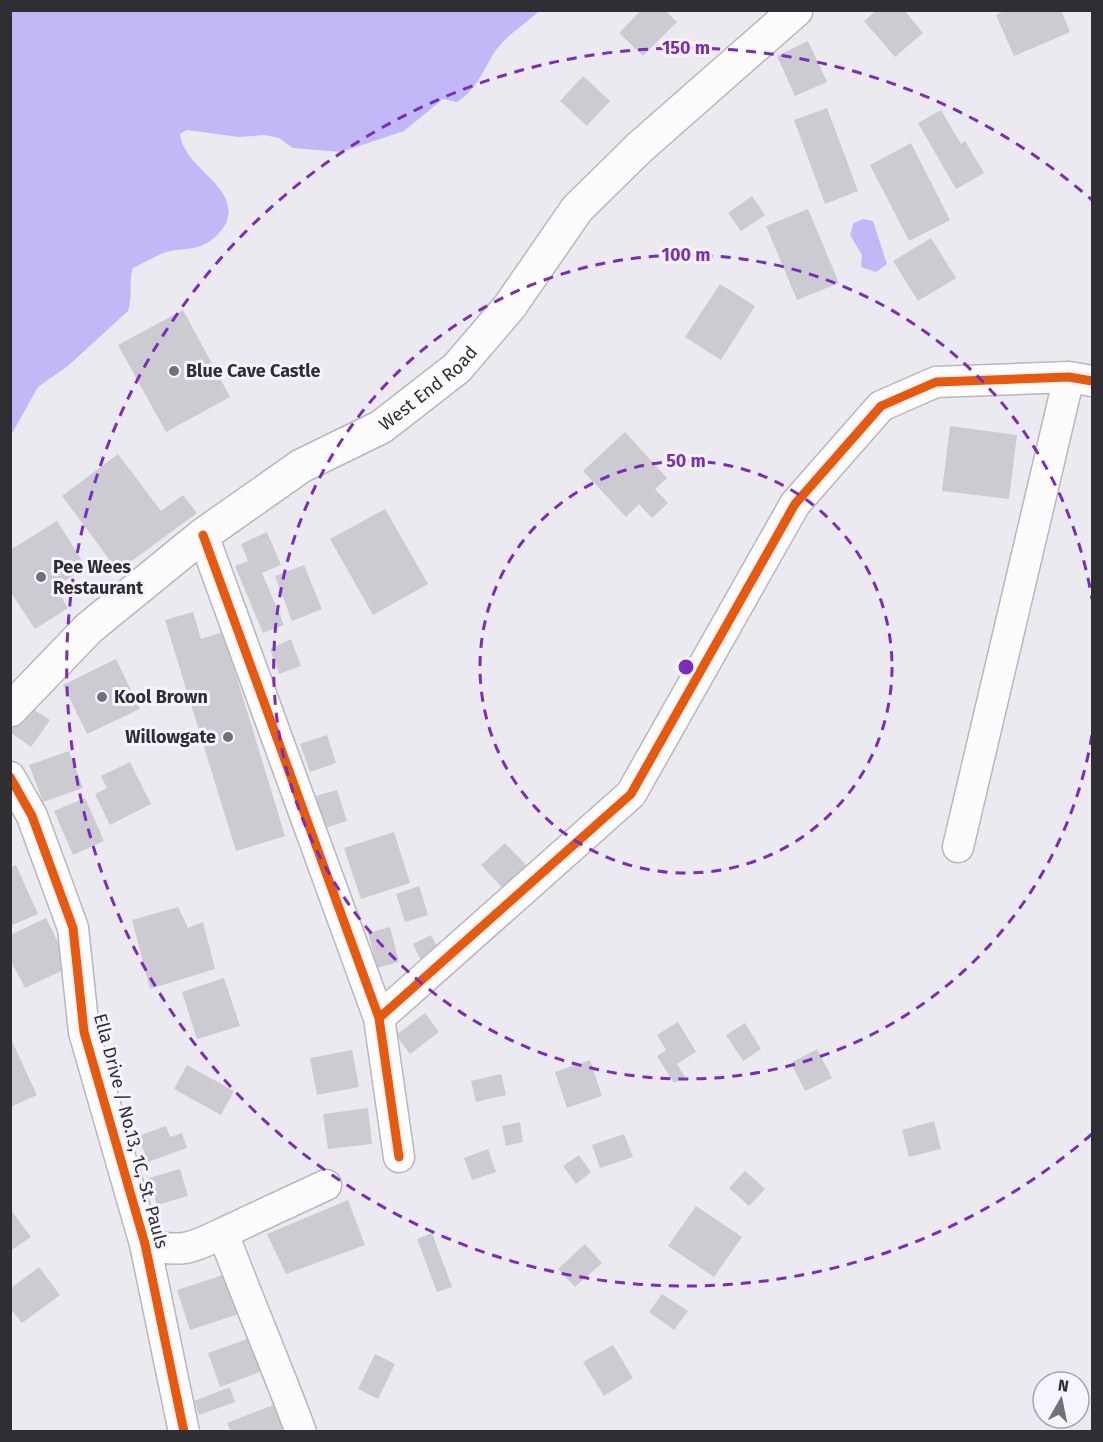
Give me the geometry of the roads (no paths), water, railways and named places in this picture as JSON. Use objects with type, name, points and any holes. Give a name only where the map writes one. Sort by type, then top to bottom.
[{"type":"main road","name":"West End Road","points":[[10,710],[89,628],[203,535],[301,466],[381,428],[457,368],[510,306],[577,209],[639,148],[796,10]]},
{"type":"street","points":[[379,1018],[631,794],[795,504],[881,406],[936,382],[1081,379],[958,848]]},
{"type":"street","points":[[203,535],[379,1018],[399,1157]]},
{"type":"street","name":"Ella Drive / No.13, 1C, St. Pauls","points":[[10,777],[32,816],[73,928],[84,1032],[145,1244],[184,1431]]},
{"type":"street","points":[[145,1244],[164,1248],[194,1248],[326,1185]]},
{"type":"street","points":[[223,1233],[257,1326],[278,1370],[301,1431]]},
{"type":"place","name":"Blue Cave Castle","points":[[174,371]]},
{"type":"place","name":"Pee Wees Restaurant","points":[[41,577]]},
{"type":"place","name":"Kool Brown","points":[[102,697]]},
{"type":"place","name":"Willowgate","points":[[228,737]]}]
